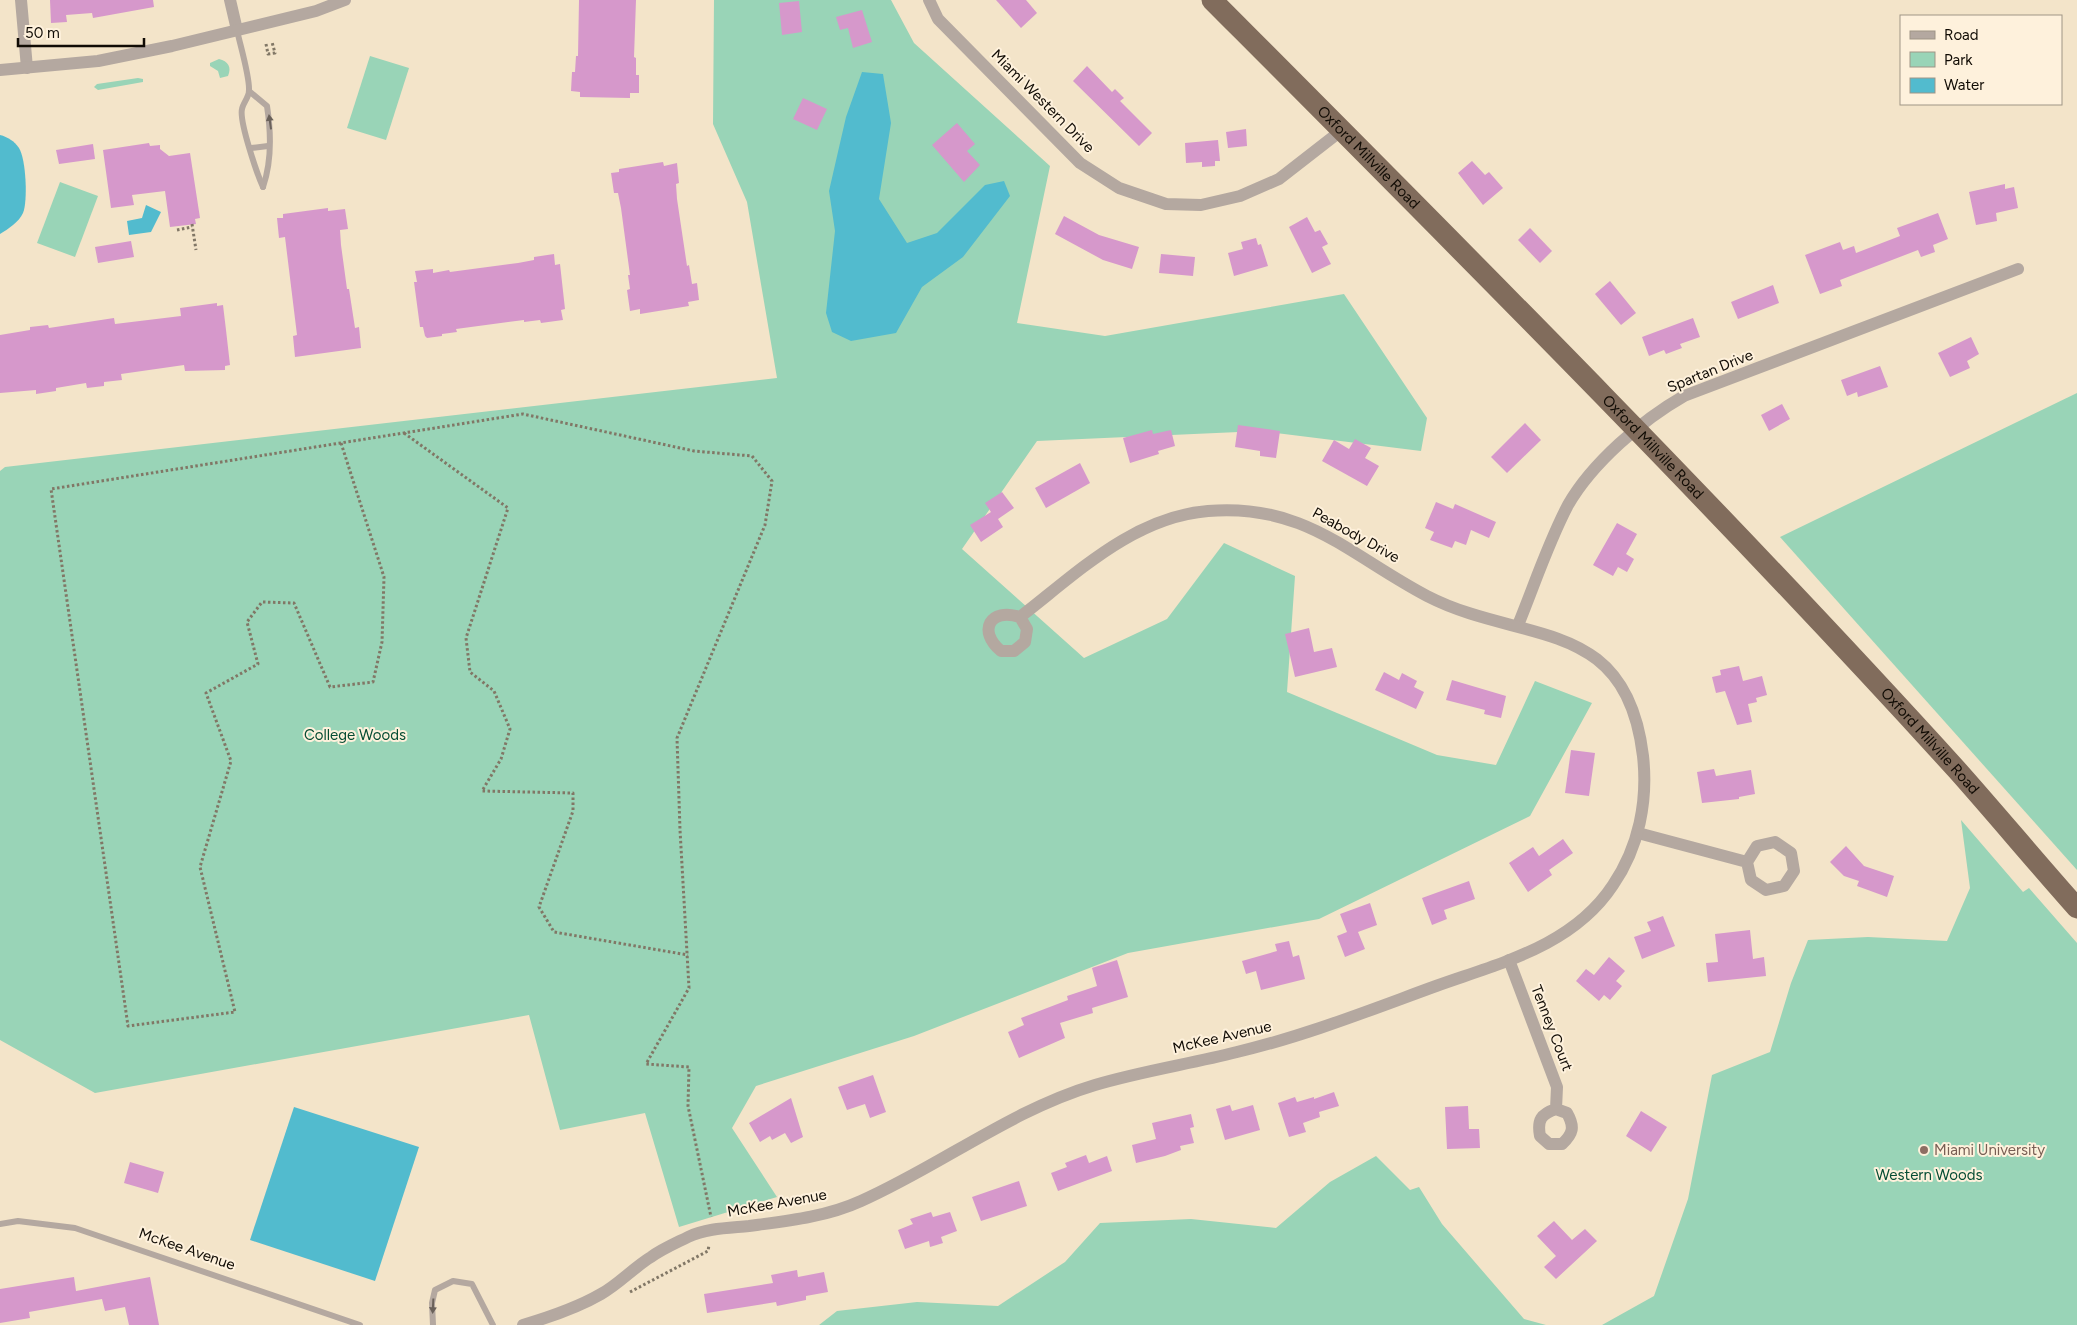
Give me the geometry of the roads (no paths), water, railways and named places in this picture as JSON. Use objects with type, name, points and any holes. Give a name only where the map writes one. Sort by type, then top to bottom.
[{"type":"highway","name":"Oxford Millville Road","points":[[1212,0],[1342,130],[1799,601],[1958,771],[2077,908]]},
{"type":"street","points":[[21,0],[27,68]]},
{"type":"street","points":[[230,0],[237,30]]},
{"type":"street","points":[[0,70],[98,61],[172,46],[316,11],[345,0]]},
{"type":"street","name":"Miami Western Drive","points":[[929,0],[938,19],[1080,163],[1119,188],[1166,204],[1201,205],[1240,196],[1279,179],[1342,130]]},
{"type":"street","name":"Spartan Drive","points":[[1518,625],[1569,504],[1609,454],[1659,411],[1684,396],[2018,269]]},
{"type":"street","name":"Peabody Drive","points":[[1020,617],[1116,543],[1175,515],[1212,511],[1258,513],[1296,521],[1340,542],[1427,596],[1470,614],[1518,625]]},
{"type":"street","name":"McKee Avenue","points":[[523,1325],[560,1314],[604,1293],[649,1258],[694,1234],[816,1216],[859,1202],[1044,1105],[1089,1087],[1149,1070],[1236,1053],[1305,1034],[1508,960],[1554,941],[1586,918],[1614,884],[1638,833],[1646,782],[1640,731],[1622,687],[1592,654],[1554,635],[1518,625]]},
{"type":"street","points":[[1638,833],[1747,862]]},
{"type":"street","name":"Tenney Court","points":[[1508,960],[1556,1087],[1556,1109]]},
{"type":"lane","points":[[237,30],[249,91],[241,110],[246,138],[263,187],[267,175],[268,146],[271,135],[267,106],[249,91]]},
{"type":"lane","points":[[251,148],[268,146]]},
{"type":"lane","name":"McKee Avenue","points":[[0,1224],[18,1221],[75,1228],[360,1325]]},
{"type":"lane","points":[[433,1325],[432,1303],[435,1290],[453,1281],[472,1284],[493,1325]]},
{"type":"water","points":[[862,72],[883,74],[891,123],[879,199],[907,243],[937,233],[985,185],[1004,181],[1010,196],[963,257],[922,287],[896,333],[851,341],[832,332],[826,313],[835,231],[829,191],[846,117]]},
{"type":"water","points":[[0,135],[11,140],[19,148],[25,170],[26,190],[23,213],[13,225],[0,234]]},
{"type":"water","points":[[146,205],[161,212],[151,232],[129,235],[127,221],[142,218]]},
{"type":"water","points":[[294,1107],[419,1147],[375,1281],[250,1240]]},
{"type":"place","name":"Miami University","points":[[1924,1150]]},
{"type":"park label","name":"College Woods","points":[[355,735]]},
{"type":"park label","name":"Western Woods","points":[[1929,1175]]}]
